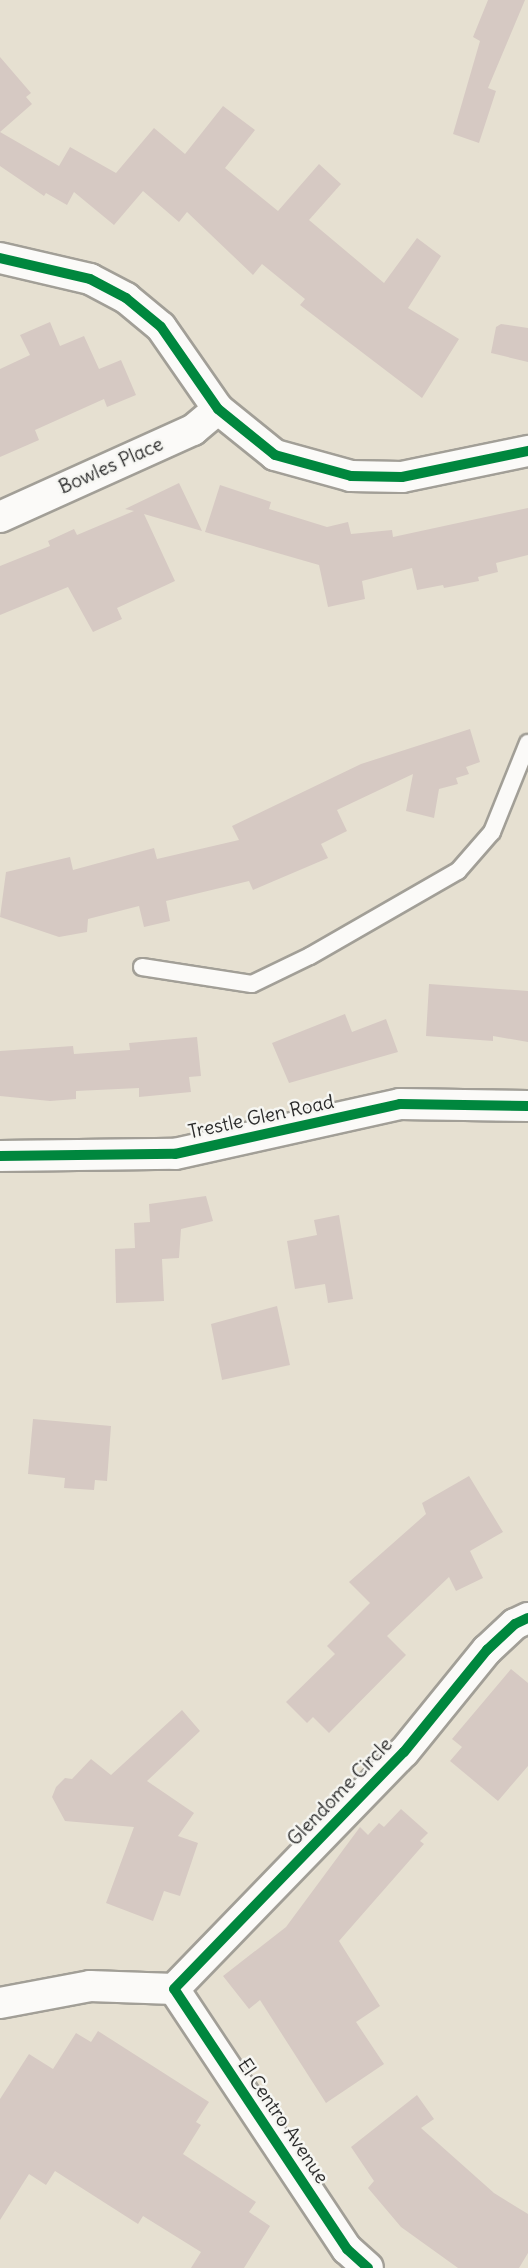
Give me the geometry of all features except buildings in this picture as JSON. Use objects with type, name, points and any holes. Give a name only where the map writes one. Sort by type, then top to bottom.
[{"type":"street","points":[[0,258],[90,279],[126,298],[161,327],[218,409],[275,455],[351,476],[401,477],[528,451]]},
{"type":"street","name":"Bowles Place","points":[[0,517],[192,429],[218,409]]},
{"type":"street","name":"Trestle Glen Road","points":[[0,1156],[175,1154],[400,1104],[528,1106]]},
{"type":"street","name":"Glendome Circle","points":[[174,1990],[404,1752],[487,1650],[515,1624],[528,1618]]},
{"type":"street","points":[[0,2003],[90,1986],[174,1990]]},
{"type":"street","name":"El Centro Avenue","points":[[174,1990],[349,2262]]},
{"type":"lane","points":[[142,967],[252,984],[310,956],[458,871],[492,832],[528,743]]},
{"type":"cycle path","points":[[0,258],[90,279],[126,298],[161,327],[218,409],[275,455],[351,476],[402,477],[528,451]]},
{"type":"cycle path","points":[[0,1156],[175,1154],[400,1104],[528,1106]]},
{"type":"cycle path","points":[[368,2268],[347,2249],[174,1989],[404,1752],[487,1650],[515,1624],[528,1618]]}]
